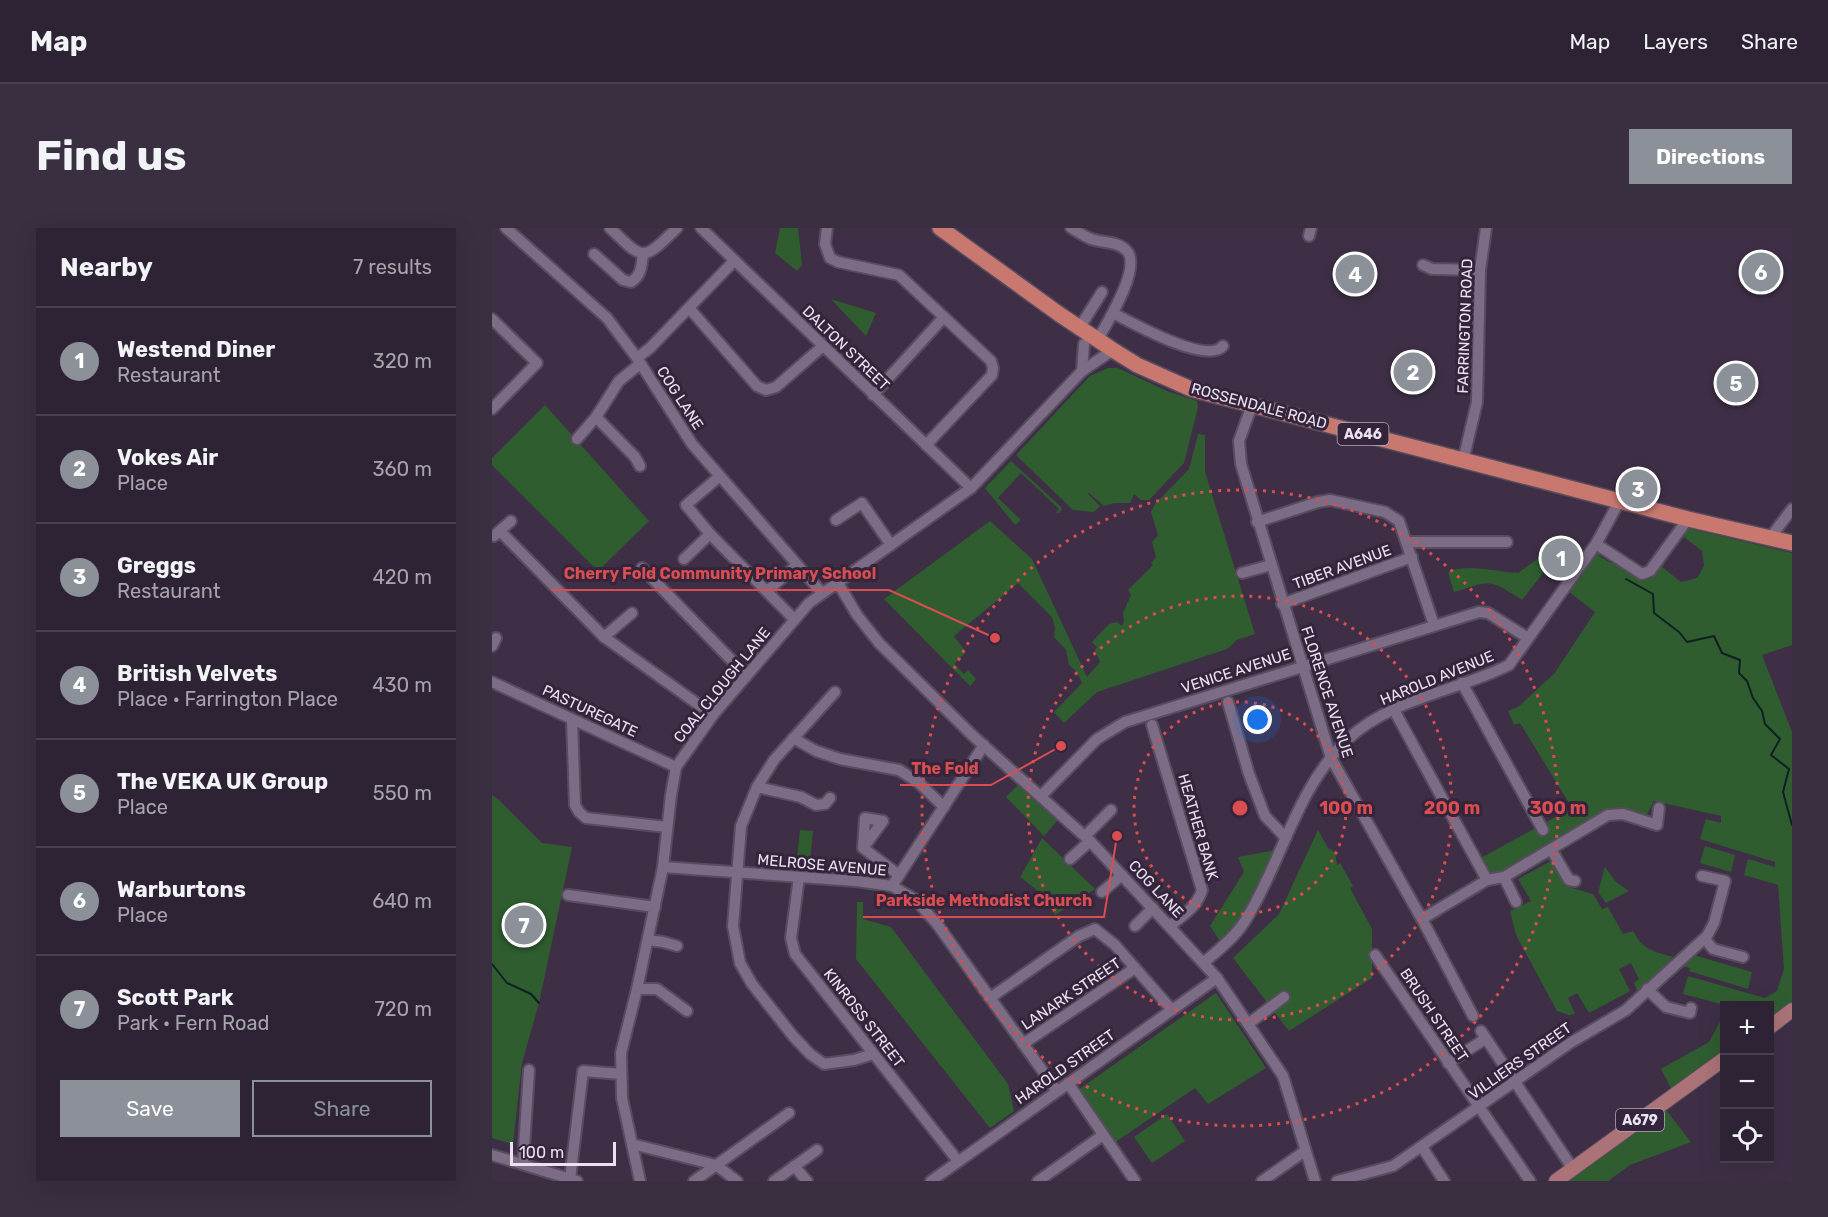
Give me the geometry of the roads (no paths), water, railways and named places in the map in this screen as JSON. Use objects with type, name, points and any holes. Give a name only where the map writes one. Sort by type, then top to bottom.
[{"type":"highway","name":"ROSSENDALE ROAD","points":[[940,228],[1080,327],[1091,342],[1113,350],[1191,389],[1619,502],[1792,543]]},
{"type":"main road","points":[[1774,1024],[1792,1010]]},
{"type":"main road","name":"A679","points":[[1556,1181],[1720,1063]]},
{"type":"street","name":"COG LANE","points":[[506,228],[607,318],[692,444],[822,593]]},
{"type":"street","points":[[610,228],[635,252],[643,255],[651,252],[677,228]]},
{"type":"street","name":"DALTON STREET","points":[[701,228],[971,488]]},
{"type":"street","points":[[827,228],[825,244],[830,258],[838,262],[899,275],[991,362],[992,375],[926,445]]},
{"type":"street","points":[[1071,228],[1090,238],[1110,242],[1126,250],[1131,258],[1129,277],[1113,313],[1091,342],[1082,371]]},
{"type":"street","name":"FARRINGTON ROAD","points":[[1463,461],[1477,402],[1480,270],[1486,228]]},
{"type":"street","points":[[594,254],[623,280],[631,282],[638,278],[643,255]]},
{"type":"street","points":[[577,439],[596,417],[619,381],[734,261]]},
{"type":"street","points":[[1423,265],[1432,270],[1480,270]]},
{"type":"street","points":[[1080,327],[1102,291]]},
{"type":"street","points":[[688,308],[757,386],[766,390],[776,387],[823,346]]},
{"type":"street","points":[[1113,313],[1168,340],[1198,350],[1212,352],[1221,350],[1223,346]]},
{"type":"street","points":[[873,395],[944,317]]},
{"type":"street","points":[[492,409],[537,363],[493,321]]},
{"type":"street","name":"COAL CLOUGH LANE","points":[[640,1181],[622,1098],[621,1053],[663,867],[676,767],[713,715],[794,619],[822,593],[971,488],[1082,371],[1113,350]]},
{"type":"street","name":"FLORENCE AVENUE","points":[[1252,405],[1239,441],[1241,464],[1331,758],[1422,919],[1473,1016]]},
{"type":"street","points":[[596,417],[635,457],[640,466]]},
{"type":"street","points":[[720,476],[686,505],[710,534],[794,619]]},
{"type":"street","points":[[1257,522],[1330,500],[1384,512],[1399,521],[1434,625]]},
{"type":"street","name":"HAROLD AVENUE","points":[[1203,963],[1244,924],[1271,876],[1308,792],[1331,758],[1349,738],[1374,720],[1394,710],[1509,665],[1596,544],[1619,502]]},
{"type":"street","points":[[836,520],[862,503],[891,545]]},
{"type":"street","points":[[1770,538],[1792,509]]},
{"type":"street","points":[[1596,544],[1642,574],[1650,571],[1688,519]]},
{"type":"street","points":[[511,521],[497,534],[604,637],[713,715]]},
{"type":"street","points":[[684,559],[710,534]]},
{"type":"street","points":[[1407,542],[1507,542]]},
{"type":"street","name":"TIBER AVENUE","points":[[1282,604],[1412,557]]},
{"type":"street","points":[[767,591],[797,565]]},
{"type":"street","points":[[1242,573],[1271,565]]},
{"type":"street","points":[[642,568],[746,675]]},
{"type":"street","name":"COG LANE","points":[[838,583],[856,615],[879,644],[972,735],[1088,838],[1217,978],[1283,1076],[1315,1181]]},
{"type":"street","name":"VENICE AVENUE","points":[[1041,796],[1097,739],[1125,722],[1479,612],[1488,613],[1528,638]]},
{"type":"street","points":[[604,637],[632,613]]},
{"type":"street","name":"PASTUREGATE","points":[[492,682],[676,767]]},
{"type":"street","points":[[1462,683],[1543,830]]},
{"type":"street","points":[[835,692],[774,760],[757,787],[741,826],[733,926],[740,963],[752,984],[810,1054],[824,1064],[854,1060],[873,1054]]},
{"type":"street","points":[[1228,702],[1249,774],[1265,816],[1286,838]]},
{"type":"street","points":[[1394,710],[1487,880]]},
{"type":"street","points":[[572,720],[575,805],[579,812],[586,818],[667,827]]},
{"type":"street","name":"HEATHER BANK","points":[[1152,725],[1202,890],[1199,900],[1193,907],[1170,926]]},
{"type":"street","points":[[794,738],[816,751],[840,759],[899,770],[918,782],[944,807]]},
{"type":"street","points":[[892,886],[984,745]]},
{"type":"street","points":[[757,787],[801,797],[816,805],[825,804],[830,798]]},
{"type":"street","points":[[1422,919],[1487,880],[1504,877],[1608,815],[1623,814],[1657,825],[1659,808]]},
{"type":"street","points":[[1070,859],[1112,810]]},
{"type":"street","points":[[863,848],[899,875]]},
{"type":"street","points":[[1551,849],[1569,880],[1575,881]]},
{"type":"street","name":"MELROSE AVENUE","points":[[663,867],[892,886],[916,900],[937,924],[1057,1091]]},
{"type":"street","points":[[1102,892],[1122,874]]},
{"type":"street","name":"VILLIERS STREET","points":[[1336,1181],[1386,1169],[1422,1147],[1570,1043],[1626,1010],[1677,961],[1705,939],[1714,923],[1725,881],[1702,876]]},
{"type":"street","name":"KINROSS STREET","points":[[799,877],[791,938],[795,954],[958,1161]]},
{"type":"street","points":[[1504,877],[1516,903]]},
{"type":"street","points":[[568,895],[655,907]]},
{"type":"street","points":[[1135,927],[1153,908]]},
{"type":"street","points":[[990,998],[1079,936],[1095,929],[1115,945],[1172,1010]]},
{"type":"street","points":[[1705,939],[1713,949],[1743,957]]},
{"type":"street","points":[[648,940],[678,946]]},
{"type":"street","name":"BRUSH STREET","points":[[1375,955],[1530,1181]]},
{"type":"street","name":"LANARK STREET","points":[[1023,1044],[1135,968]]},
{"type":"street","name":"HAROLD STREET","points":[[931,1181],[1217,978]]},
{"type":"street","points":[[637,989],[657,989],[687,1011]]},
{"type":"street","points":[[1647,989],[1666,1007],[1690,1013],[1691,1008]]},
{"type":"street","points":[[1248,1024],[1284,997]]},
{"type":"street","points":[[1448,1063],[1483,1035],[1573,1169]]},
{"type":"street","points":[[523,1164],[530,1070]]},
{"type":"street","points":[[492,1155],[523,1164],[546,1176],[574,1180],[583,1071],[621,1074]]},
{"type":"street","points":[[1068,1083],[1136,1181]]},
{"type":"street","points":[[694,1181],[789,1113]]},
{"type":"street","points":[[1038,1181],[1103,1135]]},
{"type":"street","points":[[632,1144],[716,1165],[737,1181]]},
{"type":"street","points":[[1422,1147],[1444,1181]]},
{"type":"street","points":[[774,1181],[817,1150]]},
{"type":"street","points":[[1262,1181],[1305,1151]]},
{"type":"street","points":[[794,1166],[807,1181]]},
{"type":"waterway","points":[[1626,579],[1653,594],[1654,613],[1679,632],[1687,642],[1714,636],[1722,653],[1740,660],[1739,673],[1747,681],[1753,698],[1762,711],[1765,724],[1780,739],[1771,755],[1789,769],[1783,792],[1792,825]]},
{"type":"waterway","points":[[492,964],[507,983],[531,994],[539,1003]]},
{"type":"place","name":"Warburtons","points":[[1761,272]]},
{"type":"place","name":"British Velvets","points":[[1355,274]]},
{"type":"place","name":"Vokes Air","points":[[1413,372]]},
{"type":"place","name":"The VEKA UK Group","points":[[1736,383]]},
{"type":"place","name":"Greggs","points":[[1638,489]]},
{"type":"place","name":"Westend Diner","points":[[1561,558]]},
{"type":"place","name":"Cherry Fold Community Primary School","points":[[995,638]]},
{"type":"place","name":"The Fold","points":[[1061,746]]},
{"type":"place","name":"Parkside Methodist Church","points":[[1117,836]]},
{"type":"place","name":"Scott Park","points":[[524,925]]}]
